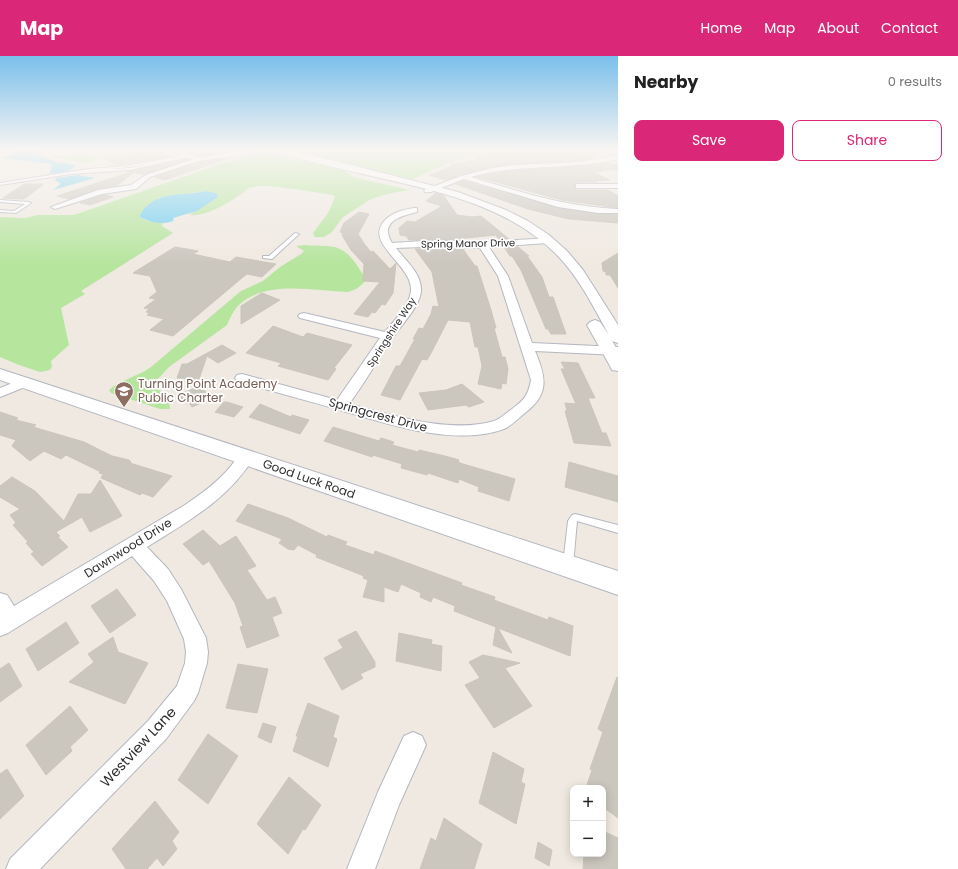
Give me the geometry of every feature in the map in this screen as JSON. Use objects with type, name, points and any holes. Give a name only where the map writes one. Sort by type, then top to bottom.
[{"type":"main road","name":"Good Luck Road","points":[[0,374],[618,583]]},
{"type":"street","points":[[55,207],[101,192],[127,188]]},
{"type":"street","points":[[426,188],[464,197],[501,212],[520,222],[542,241],[573,282],[588,313],[615,347],[618,366]]},
{"type":"street","points":[[499,188],[557,205],[588,210],[618,212]]},
{"type":"street","name":"Springshire Way","points":[[341,405],[411,303],[416,290],[415,281],[411,272],[383,238],[382,233],[385,224],[400,213],[414,210]]},
{"type":"street","name":"Spring Manor Drive","points":[[389,246],[423,244],[482,245],[542,241]]},
{"type":"street","name":"Springcrest Drive","points":[[242,378],[341,405],[389,420],[426,428],[459,430],[493,427],[500,424],[528,403],[536,391],[538,384],[537,375],[528,347],[500,269],[482,245]]},
{"type":"street","points":[[304,316],[388,336]]},
{"type":"street","points":[[528,347],[615,347]]},
{"type":"street","points":[[0,393],[25,382]]},
{"type":"street","name":"Dawnwood Drive","points":[[5,623],[134,545],[219,490],[234,476],[246,457]]},
{"type":"street","name":"Westview Lane","points":[[20,869],[161,726],[186,693],[196,663],[197,652],[194,638],[174,595],[161,575],[134,545]]},
{"type":"street","points":[[0,602],[5,623]]},
{"type":"street","points":[[361,869],[388,801],[413,745]]},
{"type":"lane","points":[[0,205],[2,202],[29,203],[15,212],[0,211]]},
{"type":"lane","points":[[265,257],[270,258],[297,234]]},
{"type":"lane","points":[[568,566],[572,521],[575,517],[618,529]]},
{"type":"green space","points":[[152,188],[251,188],[222,206],[202,214],[189,215],[218,197],[205,191],[159,198],[147,207],[140,214],[140,217],[145,220],[163,223],[162,226],[173,233],[81,291],[85,294],[61,308],[69,345],[51,361],[52,366],[50,370],[40,372],[0,357],[0,217],[25,218],[37,215],[74,215]]},
{"type":"green space","points":[[286,188],[401,188],[410,190],[391,193],[371,199],[343,217],[332,232],[324,237],[315,237],[313,233],[328,213],[335,197],[333,195]]},
{"type":"green space","points":[[296,246],[331,246],[340,249],[354,260],[366,280],[358,288],[347,292],[306,289],[277,289],[263,292],[240,304],[232,314],[227,325],[169,367],[154,383],[169,401],[170,409],[160,409],[111,393],[109,390],[113,387],[151,367],[241,291],[263,281],[280,267],[301,254],[304,251]]},
{"type":"water","points":[[205,191],[216,193],[218,197],[197,211],[173,218],[174,220],[171,222],[157,223],[140,217],[144,209],[157,199],[173,195]]},
{"type":"building","points":[[18,188],[39,188],[24,199],[3,198]]},
{"type":"building","points":[[82,188],[103,188],[69,199],[57,196]]},
{"type":"building","points":[[467,188],[488,188],[558,208],[598,214],[618,214],[618,223],[569,219],[528,209]]},
{"type":"building","points":[[517,188],[574,188],[576,190],[608,190],[618,196],[618,208],[562,200]]},
{"type":"building","points":[[436,193],[444,196],[457,215],[472,217],[481,216],[509,239],[499,240],[496,235],[456,239],[457,240],[409,240],[406,236],[400,235],[399,228],[407,221],[415,222],[442,206],[426,201]]},
{"type":"building","points":[[102,195],[113,197],[90,205],[80,203]]},
{"type":"building","points":[[359,212],[369,214],[358,234],[365,245],[371,252],[373,251],[390,269],[396,263],[393,293],[385,305],[382,304],[375,313],[372,312],[368,317],[354,314],[380,282],[363,281],[364,264],[351,250],[342,235],[343,233],[340,232],[344,223]]},
{"type":"building","points":[[175,247],[198,251],[193,254],[230,262],[236,257],[276,264],[262,277],[247,274],[173,336],[150,330],[164,319],[147,315],[150,313],[146,312],[149,309],[144,308],[156,299],[149,298],[157,292],[150,276],[133,273]]},
{"type":"building","points":[[504,247],[518,247],[529,256],[527,256],[542,277],[549,297],[553,297],[566,334],[551,334],[548,329],[546,329],[521,270]]},
{"type":"building","points":[[415,249],[463,249],[475,266],[477,266],[496,328],[494,328],[502,357],[505,357],[508,369],[506,384],[502,383],[501,389],[478,384],[482,366],[478,347],[475,347],[470,322],[448,320],[427,360],[422,359],[400,400],[381,395],[396,366],[400,366],[415,339],[413,339],[419,328],[423,329],[431,314],[433,306],[439,307],[432,272]]},
{"type":"building","points":[[618,253],[618,288],[610,275],[606,275],[606,272],[603,271],[602,263]]},
{"type":"building","points":[[262,293],[280,300],[241,324],[241,306]]},
{"type":"building","points":[[273,326],[303,337],[307,333],[352,345],[334,368],[336,369],[328,380],[278,366],[281,363],[246,353]]},
{"type":"building","points":[[222,345],[236,353],[218,363],[207,356],[199,379],[177,378],[182,364],[187,364]]},
{"type":"building","points":[[561,362],[578,363],[595,398],[588,398],[602,433],[606,433],[611,446],[574,443],[565,411],[567,411],[565,403],[576,404],[561,369],[565,369]]},
{"type":"building","points":[[462,384],[484,402],[469,407],[466,405],[428,410],[419,393],[446,390]]},
{"type":"building","points":[[200,386],[212,398],[192,407],[178,395]]},
{"type":"building","points":[[224,402],[243,407],[234,417],[215,412]]},
{"type":"building","points":[[260,404],[291,417],[292,415],[309,420],[300,434],[249,417]]},
{"type":"building","points":[[0,412],[18,418],[16,420],[36,425],[33,427],[84,442],[112,456],[129,460],[131,462],[130,463],[172,476],[153,497],[142,493],[140,495],[101,478],[103,474],[99,473],[101,472],[66,455],[61,459],[44,451],[30,461],[12,446],[16,440],[0,435]]},
{"type":"building","points":[[333,427],[379,441],[381,438],[394,442],[392,445],[418,452],[419,450],[459,460],[458,462],[463,464],[515,479],[509,501],[478,491],[479,487],[459,479],[458,483],[428,473],[427,475],[401,468],[402,464],[373,455],[372,457],[324,441]]},
{"type":"building","points":[[569,462],[618,476],[618,502],[565,487]]},
{"type":"building","points":[[12,477],[35,491],[64,521],[78,494],[91,494],[100,480],[122,516],[90,532],[82,517],[56,532],[60,536],[58,537],[68,547],[42,566],[31,554],[34,552],[26,543],[28,542],[13,525],[16,523],[10,515],[20,509],[0,497],[0,486]]},
{"type":"building","points":[[248,504],[288,518],[327,537],[328,535],[347,542],[345,545],[374,555],[375,551],[462,583],[461,585],[495,597],[494,600],[548,620],[549,617],[573,626],[570,656],[498,628],[512,653],[493,645],[496,627],[454,611],[455,606],[433,597],[431,602],[420,597],[421,593],[401,584],[398,592],[384,587],[384,602],[363,597],[368,580],[363,578],[364,576],[316,557],[317,555],[298,545],[294,550],[288,549],[279,543],[282,539],[236,521]]},
{"type":"building","points":[[203,530],[220,546],[236,536],[256,566],[247,570],[267,600],[275,597],[282,613],[272,617],[279,636],[247,648],[240,627],[243,626],[235,603],[209,561],[203,565],[183,544]]},
{"type":"building","points":[[117,589],[136,615],[110,633],[91,606]]},
{"type":"building","points":[[66,622],[79,643],[38,671],[26,649]]},
{"type":"building","points":[[356,631],[375,662],[375,667],[360,674],[363,678],[342,690],[324,658],[343,648],[338,640]]},
{"type":"building","points":[[399,633],[432,640],[431,644],[442,646],[441,671],[396,661]]},
{"type":"building","points":[[113,637],[118,652],[148,663],[125,704],[69,682],[94,662],[88,654]]},
{"type":"building","points":[[483,655],[520,663],[505,668],[532,706],[494,728],[465,685],[480,678],[469,662]]},
{"type":"building","points":[[9,663],[22,686],[0,702],[0,669]]},
{"type":"building","points":[[238,664],[268,669],[257,713],[226,708]]},
{"type":"building","points":[[617,677],[618,818],[606,809],[606,785],[587,785],[592,770],[590,769],[603,732],[598,729]]},
{"type":"building","points":[[308,703],[339,716],[333,737],[337,739],[328,767],[293,751],[298,736],[296,736]]},
{"type":"building","points":[[70,706],[88,730],[70,747],[72,751],[46,775],[26,745]]},
{"type":"building","points":[[263,723],[276,727],[271,743],[258,737]]},
{"type":"building","points":[[208,734],[238,756],[208,804],[178,780]]},
{"type":"building","points":[[493,752],[524,769],[521,782],[525,784],[516,824],[479,803]]},
{"type":"building","points":[[7,769],[24,796],[0,819],[0,774]]},
{"type":"building","points":[[289,777],[321,805],[305,830],[303,829],[288,854],[257,824]]},
{"type":"building","points":[[155,801],[179,832],[172,841],[177,849],[163,866],[157,858],[147,869],[126,869],[112,849]]},
{"type":"building","points":[[444,818],[482,844],[474,869],[420,869],[431,838],[436,841]]},
{"type":"building","points":[[606,832],[618,838],[618,869],[583,869],[584,857],[606,857]]},
{"type":"building","points":[[538,842],[552,850],[549,866],[535,858]]},
{"type":"place","name":"Turning Point Academy Public Charter","points":[[124,408]]}]
